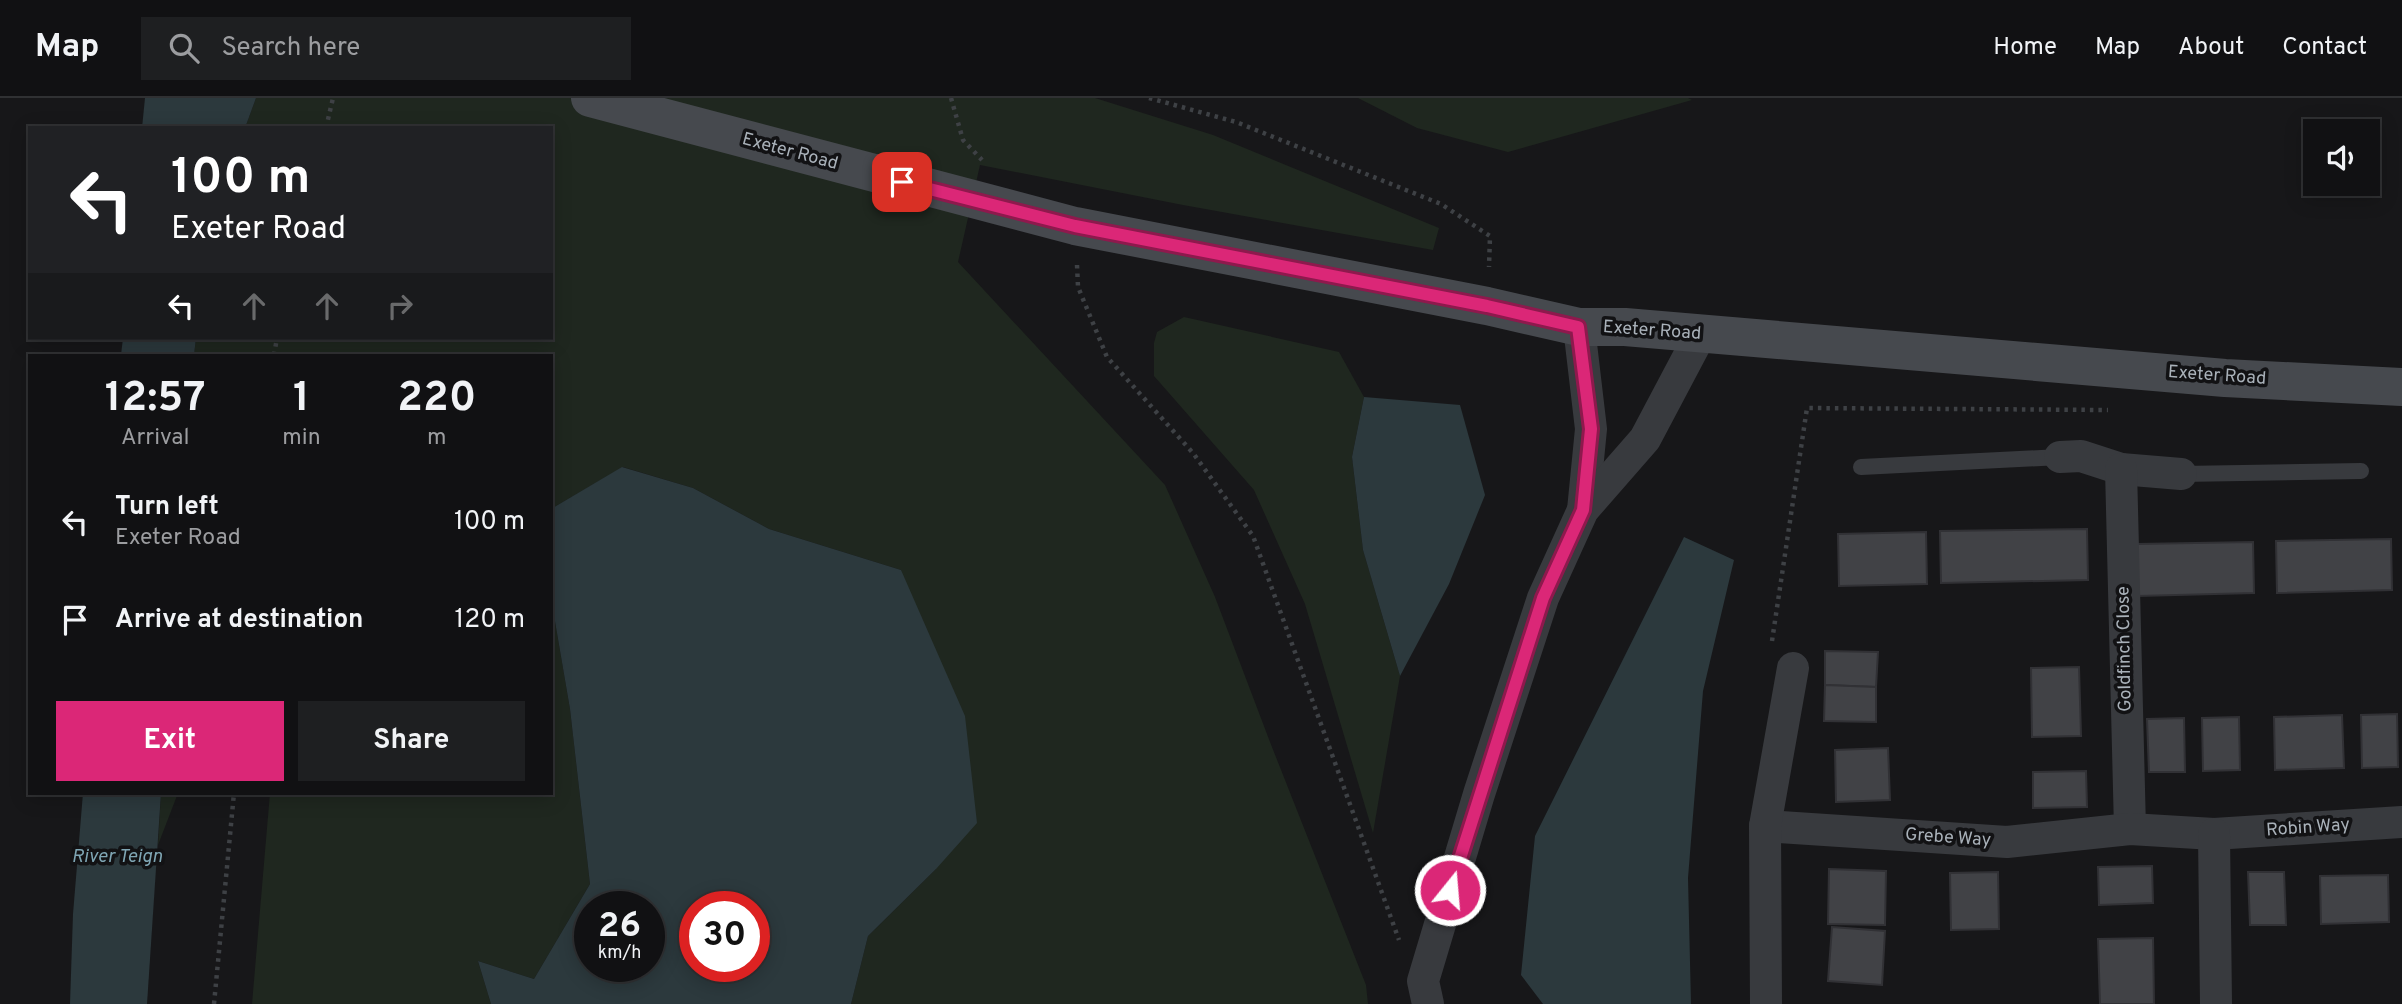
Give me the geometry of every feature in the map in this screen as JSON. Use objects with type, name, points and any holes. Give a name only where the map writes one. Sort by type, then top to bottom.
[{"type":"street","name":"Exeter Road","points":[[590,98],[1075,226],[1487,306],[1578,327],[1625,327],[2225,378],[2402,387]]},
{"type":"street","points":[[1578,327],[1591,429],[1583,510]]},
{"type":"street","points":[[1425,993],[1479,794],[1543,598],[1583,510],[1645,439],[1700,334]]},
{"type":"street","points":[[2060,457],[2081,456],[2121,469],[2181,474]]},
{"type":"street","name":"Goldfinch Close","points":[[2121,469],[2130,829]]},
{"type":"street","points":[[1766,1004],[1765,827],[1793,668]]},
{"type":"street","name":"Robin Way","points":[[2130,829],[2214,834],[2402,822]]},
{"type":"street","name":"Grebe Way","points":[[1765,827],[2007,842],[2130,829]]},
{"type":"street","points":[[2214,834],[2216,1004]]},
{"type":"lane","points":[[1861,467],[2060,457]]},
{"type":"lane","points":[[2181,474],[2361,471]]},
{"type":"path","points":[[326,126],[333,98]]},
{"type":"path","points":[[951,98],[962,140],[983,161],[979,202]]},
{"type":"path","points":[[1149,98],[1236,122],[1441,204],[1490,236],[1487,306]]},
{"type":"path","points":[[1075,226],[1078,287],[1107,357],[1193,453],[1253,536],[1394,931],[1425,993]]},
{"type":"path","points":[[1807,408],[2108,410]]},
{"type":"path","points":[[214,1004],[234,795]]},
{"type":"shaded area","points":[[256,98],[1095,98],[1213,135],[1439,228],[1433,250],[980,165],[958,262],[1165,485],[1215,597],[1366,985],[1368,1004],[851,1004],[868,936],[936,869],[901,570],[769,529],[693,488],[623,467],[553,508],[553,354],[194,354],[196,340],[553,340],[553,126],[246,126]]},
{"type":"shaded area","points":[[1358,98],[1692,100],[1508,152],[1417,128]]},
{"type":"shaded area","points":[[1184,317],[1339,352],[1364,397],[1352,457],[1363,550],[1400,676],[1373,833],[1305,604],[1254,490],[1154,376],[1154,343],[1157,332]]},
{"type":"shaded area","points":[[553,610],[570,709],[590,884],[586,891],[574,891],[574,911],[534,979],[478,961],[491,1004],[252,1004],[270,795],[553,795]]},
{"type":"shaded area","points":[[161,795],[177,795],[158,845]]},
{"type":"water","points":[[145,98],[256,98],[246,126],[142,126]]},
{"type":"water","points":[[123,340],[196,340],[194,354],[121,354]]},
{"type":"water","points":[[1364,397],[1460,405],[1485,495],[1449,584],[1400,676],[1363,550],[1352,457]]},
{"type":"water","points":[[622,467],[693,488],[769,529],[901,570],[965,716],[977,823],[936,869],[868,936],[851,1004],[491,1004],[478,961],[534,979],[574,911],[574,982],[665,982],[665,891],[586,891],[590,884],[570,709],[553,610],[553,508]]},
{"type":"water","points":[[1684,537],[1734,560],[1703,691],[1688,878],[1691,1004],[1543,1004],[1521,975],[1535,836]]},
{"type":"water","name":"River Teign","points":[[83,795],[161,795],[147,1004],[70,1004],[73,914]]},
{"type":"building","points":[[2087,529],[2088,580],[1941,583],[1940,531]]},
{"type":"building","points":[[1926,532],[1927,584],[1839,586],[1838,534]]},
{"type":"building","points":[[2391,539],[2392,590],[2277,593],[2276,541]]},
{"type":"building","points":[[2253,542],[2254,593],[2138,596],[2137,544]]},
{"type":"building","points":[[1825,651],[1878,652],[1876,687],[1825,685]]},
{"type":"building","points":[[2079,667],[2081,736],[2032,737],[2031,668]]},
{"type":"building","points":[[1825,685],[1876,687],[1876,722],[1824,721]]},
{"type":"building","points":[[2397,714],[2398,767],[2362,768],[2361,715]]},
{"type":"building","points":[[2342,715],[2344,768],[2275,770],[2274,717]]},
{"type":"building","points":[[2239,717],[2240,770],[2203,771],[2202,718]]},
{"type":"building","points":[[2184,718],[2185,772],[2149,772],[2147,719]]},
{"type":"building","points":[[1888,748],[1890,800],[1836,802],[1835,750]]},
{"type":"building","points":[[2086,771],[2087,807],[2033,808],[2033,772]]},
{"type":"building","points":[[2152,866],[2153,903],[2099,905],[2098,867]]},
{"type":"building","points":[[1829,869],[1886,871],[1885,925],[1828,924]]},
{"type":"building","points":[[1998,872],[1999,929],[1951,930],[1950,873]]},
{"type":"building","points":[[2248,872],[2284,872],[2286,925],[2250,925]]},
{"type":"building","points":[[2388,875],[2389,922],[2321,924],[2320,876]]},
{"type":"building","points":[[1832,927],[1885,931],[1882,985],[1828,981]]},
{"type":"building","points":[[2153,938],[2154,1004],[2100,1004],[2098,939]]},
{"type":"route","points":[[902,182],[1075,226],[1487,306],[1578,327],[1591,429],[1583,510],[1543,598],[1450,890]]}]
